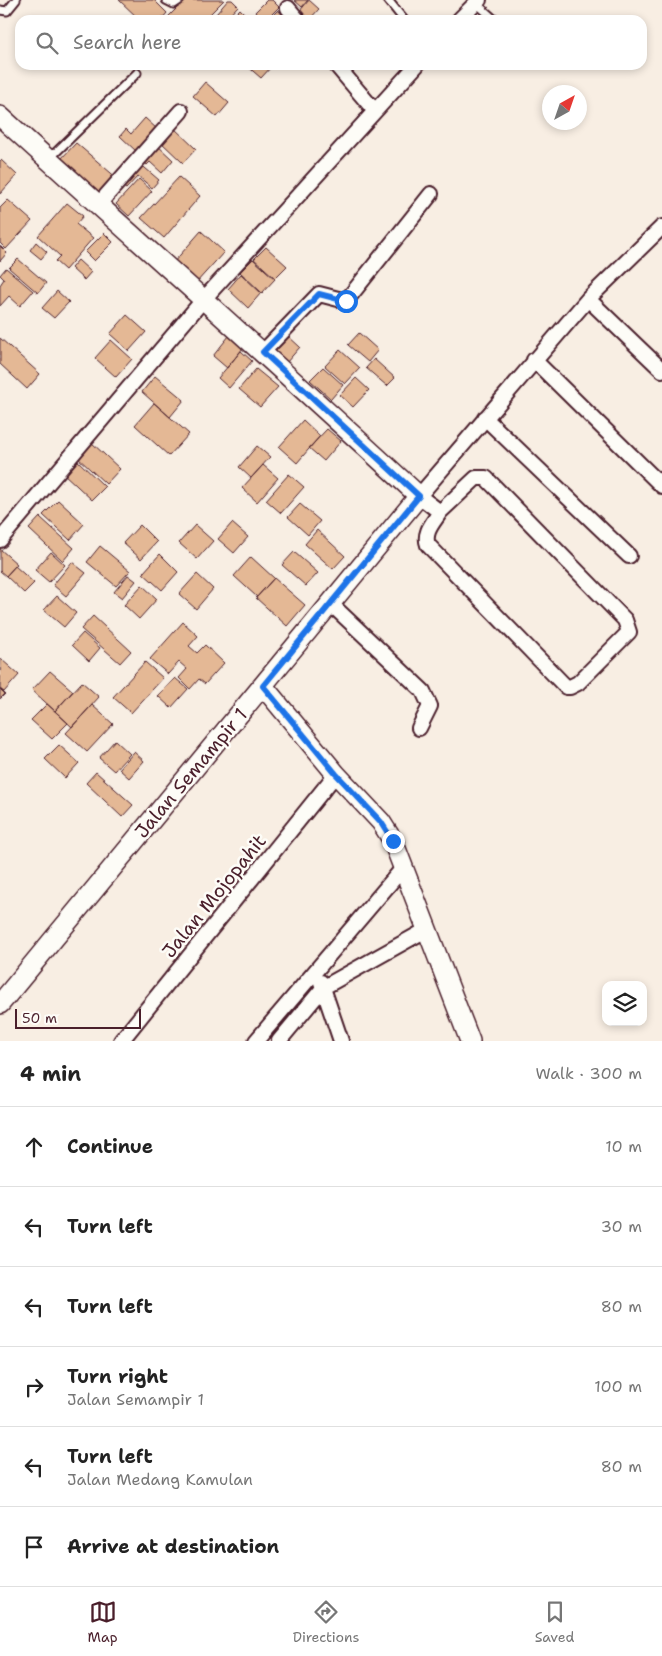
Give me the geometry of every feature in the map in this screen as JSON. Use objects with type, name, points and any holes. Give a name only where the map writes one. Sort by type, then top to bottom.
[{"type":"street","points":[[464,15],[477,1]]},
{"type":"street","points":[[288,8],[294,15]]},
{"type":"street","points":[[340,70],[374,110]]},
{"type":"street","points":[[0,540],[203,300],[412,70]]},
{"type":"street","points":[[98,205],[181,110]]},
{"type":"street","points":[[0,116],[263,352],[419,496],[440,512]]},
{"type":"street","points":[[263,352],[319,294],[346,301],[431,194]]},
{"type":"street","points":[[419,496],[588,299],[662,227]]},
{"type":"street","points":[[588,299],[662,370]]},
{"type":"street","points":[[534,360],[662,486]]},
{"type":"street","points":[[485,418],[629,556]]},
{"type":"street","points":[[476,478],[486,478],[625,620],[629,632],[578,683],[570,687],[566,686],[428,545],[425,538],[427,532],[440,512],[476,478]]},
{"type":"street","name":"Jalan Semampir 1","points":[[0,1004],[419,496]]},
{"type":"street","points":[[331,604],[423,691],[430,706],[420,728]]},
{"type":"street","points":[[263,686],[336,774],[381,822],[393,841],[470,1041]]},
{"type":"street","name":"Jalan Mojopahit","points":[[121,1041],[336,774]]},
{"type":"street","points":[[256,1041],[403,868]]},
{"type":"street","points":[[279,1041],[324,987],[426,930]]},
{"type":"street","points":[[315,970],[324,987],[340,1041]]},
{"type":"lane","points":[[0,10],[7,11],[16,0]]},
{"type":"lane","points":[[166,0],[174,4],[180,0]]},
{"type":"lane","points":[[388,0],[400,15]]},
{"type":"lane","points":[[477,1],[490,15]]},
{"type":"lane","points":[[48,160],[137,73]]},
{"type":"building","points":[[119,0],[154,0],[167,13],[165,15],[135,15]]},
{"type":"building","points":[[185,0],[224,0],[209,15],[170,15]]},
{"type":"building","points":[[228,0],[232,0],[238,6],[230,15],[215,15]]},
{"type":"building","points":[[267,0],[272,0],[279,7],[271,15],[258,15],[255,12]]},
{"type":"building","points":[[294,0],[308,0],[302,7]]},
{"type":"building","points":[[309,0],[319,9],[314,15],[300,15],[298,13]]},
{"type":"building","points":[[240,9],[246,15],[234,15]]},
{"type":"building","points":[[278,10],[282,15],[273,15]]},
{"type":"building","points":[[252,70],[268,70],[261,78]]},
{"type":"building","points":[[205,82],[229,103],[217,117],[193,96]]},
{"type":"building","points":[[145,118],[157,129],[137,152],[120,136],[126,129],[131,134]]},
{"type":"building","points":[[173,127],[196,149],[183,163],[160,141]]},
{"type":"building","points":[[76,143],[118,179],[102,197],[60,160]]},
{"type":"building","points":[[156,144],[173,160],[162,173],[150,162],[147,165],[141,160]]},
{"type":"building","points":[[0,161],[17,175],[0,194]]},
{"type":"building","points":[[138,162],[159,180],[152,188],[138,176],[126,189],[119,184]]},
{"type":"building","points":[[179,177],[200,196],[164,238],[141,218]]},
{"type":"building","points":[[139,179],[152,191],[129,216],[116,204]]},
{"type":"building","points":[[8,200],[32,221],[6,249],[0,243],[0,208]]},
{"type":"building","points":[[67,203],[83,216],[76,224],[93,238],[65,270],[55,261],[60,256],[38,236]]},
{"type":"building","points":[[201,231],[224,252],[196,283],[173,263]]},
{"type":"building","points":[[104,233],[113,242],[94,261],[85,252]]},
{"type":"building","points":[[36,242],[47,252],[41,259],[30,250]]},
{"type":"building","points":[[0,246],[7,253],[0,261]]},
{"type":"building","points":[[266,247],[287,266],[275,278],[254,259]]},
{"type":"building","points":[[18,259],[46,283],[38,293],[9,268]]},
{"type":"building","points":[[253,259],[275,279],[262,293],[240,272]]},
{"type":"building","points":[[78,260],[91,272],[84,280],[71,268]]},
{"type":"building","points":[[6,268],[33,291],[20,306],[9,296],[0,306],[0,285],[4,279],[0,275]]},
{"type":"building","points":[[241,274],[261,293],[248,308],[228,289]]},
{"type":"building","points":[[57,291],[69,302],[54,318],[42,308]]},
{"type":"building","points":[[127,315],[146,332],[129,351],[110,334]]},
{"type":"building","points":[[359,333],[378,350],[368,362],[348,345]]},
{"type":"building","points":[[287,335],[300,347],[286,363],[273,351]]},
{"type":"building","points":[[229,336],[243,348],[227,368],[213,356]]},
{"type":"building","points":[[0,338],[40,374],[27,389],[0,364]]},
{"type":"building","points":[[111,340],[132,359],[116,377],[95,358]]},
{"type":"building","points":[[340,350],[360,368],[345,384],[325,366]]},
{"type":"building","points":[[241,351],[252,361],[229,388],[218,378]]},
{"type":"building","points":[[374,359],[395,378],[387,386],[366,368]]},
{"type":"building","points":[[323,367],[343,385],[331,399],[310,380]]},
{"type":"building","points":[[256,369],[278,387],[260,407],[239,389]]},
{"type":"building","points":[[155,376],[184,400],[170,417],[142,392]]},
{"type":"building","points":[[356,378],[369,390],[353,407],[340,395]]},
{"type":"building","points":[[154,403],[189,434],[169,456],[135,425]]},
{"type":"building","points":[[303,420],[320,436],[297,463],[279,447]]},
{"type":"building","points":[[327,429],[341,441],[324,461],[309,448]]},
{"type":"building","points":[[91,442],[120,469],[106,484],[77,457]]},
{"type":"building","points":[[257,446],[270,457],[251,478],[239,467]]},
{"type":"building","points":[[76,459],[105,487],[92,500],[63,473]]},
{"type":"building","points":[[263,465],[278,478],[257,502],[242,488]]},
{"type":"building","points":[[289,474],[304,487],[281,513],[266,500]]},
{"type":"building","points":[[58,500],[84,524],[70,540],[43,515]]},
{"type":"building","points":[[300,504],[320,521],[308,535],[288,517]]},
{"type":"building","points":[[40,517],[74,548],[63,561],[29,529]]},
{"type":"building","points":[[232,523],[248,537],[234,553],[218,539]]},
{"type":"building","points":[[140,525],[157,542],[141,559],[123,543]]},
{"type":"building","points":[[195,525],[213,541],[197,559],[179,543]]},
{"type":"building","points":[[317,530],[345,556],[333,569],[305,544]]},
{"type":"building","points":[[100,546],[130,571],[116,586],[87,562]]},
{"type":"building","points":[[0,549],[17,564],[6,576],[0,571]]},
{"type":"building","points":[[51,552],[65,565],[49,582],[35,570]]},
{"type":"building","points":[[294,552],[318,573],[306,586],[282,565]]},
{"type":"building","points":[[160,554],[178,572],[162,590],[143,573]]},
{"type":"building","points":[[251,557],[274,578],[257,597],[234,576]]},
{"type":"building","points":[[72,562],[86,573],[66,596],[53,585]]},
{"type":"building","points":[[15,566],[34,583],[24,593],[6,576]]},
{"type":"building","points":[[197,574],[213,589],[196,609],[179,594]]},
{"type":"building","points":[[128,575],[136,581],[122,598],[114,592]]},
{"type":"building","points":[[274,578],[305,605],[287,626],[256,598]]},
{"type":"building","points":[[142,585],[157,599],[139,619],[124,605]]},
{"type":"building","points":[[57,596],[76,613],[64,627],[44,610]]},
{"type":"building","points":[[93,616],[131,651],[120,663],[81,629]]},
{"type":"building","points":[[183,622],[198,636],[189,646],[197,653],[205,645],[224,663],[205,684],[199,679],[190,689],[179,678],[187,669],[179,662],[168,674],[150,659]]},
{"type":"building","points":[[83,633],[100,648],[89,661],[72,645]]},
{"type":"building","points":[[1,659],[19,675],[4,692],[0,689]]},
{"type":"building","points":[[145,662],[163,678],[131,713],[113,697]]},
{"type":"building","points":[[50,671],[73,691],[55,711],[32,690]]},
{"type":"building","points":[[175,678],[188,689],[171,708],[158,696]]},
{"type":"building","points":[[82,682],[99,697],[72,727],[55,711]]},
{"type":"building","points":[[0,689],[5,694],[0,699]]},
{"type":"building","points":[[47,704],[68,723],[52,739],[31,720]]},
{"type":"building","points":[[92,705],[113,724],[87,752],[66,733]]},
{"type":"building","points":[[115,740],[130,754],[114,771],[99,758]]},
{"type":"building","points":[[59,745],[79,763],[65,778],[45,759]]},
{"type":"building","points":[[134,752],[144,761],[129,778],[119,769]]},
{"type":"building","points":[[96,772],[133,805],[122,817],[86,783]]},
{"type":"route","points":[[346,301],[343,302],[319,294],[263,352],[419,496],[263,686],[336,774],[381,822],[393,841]]}]
